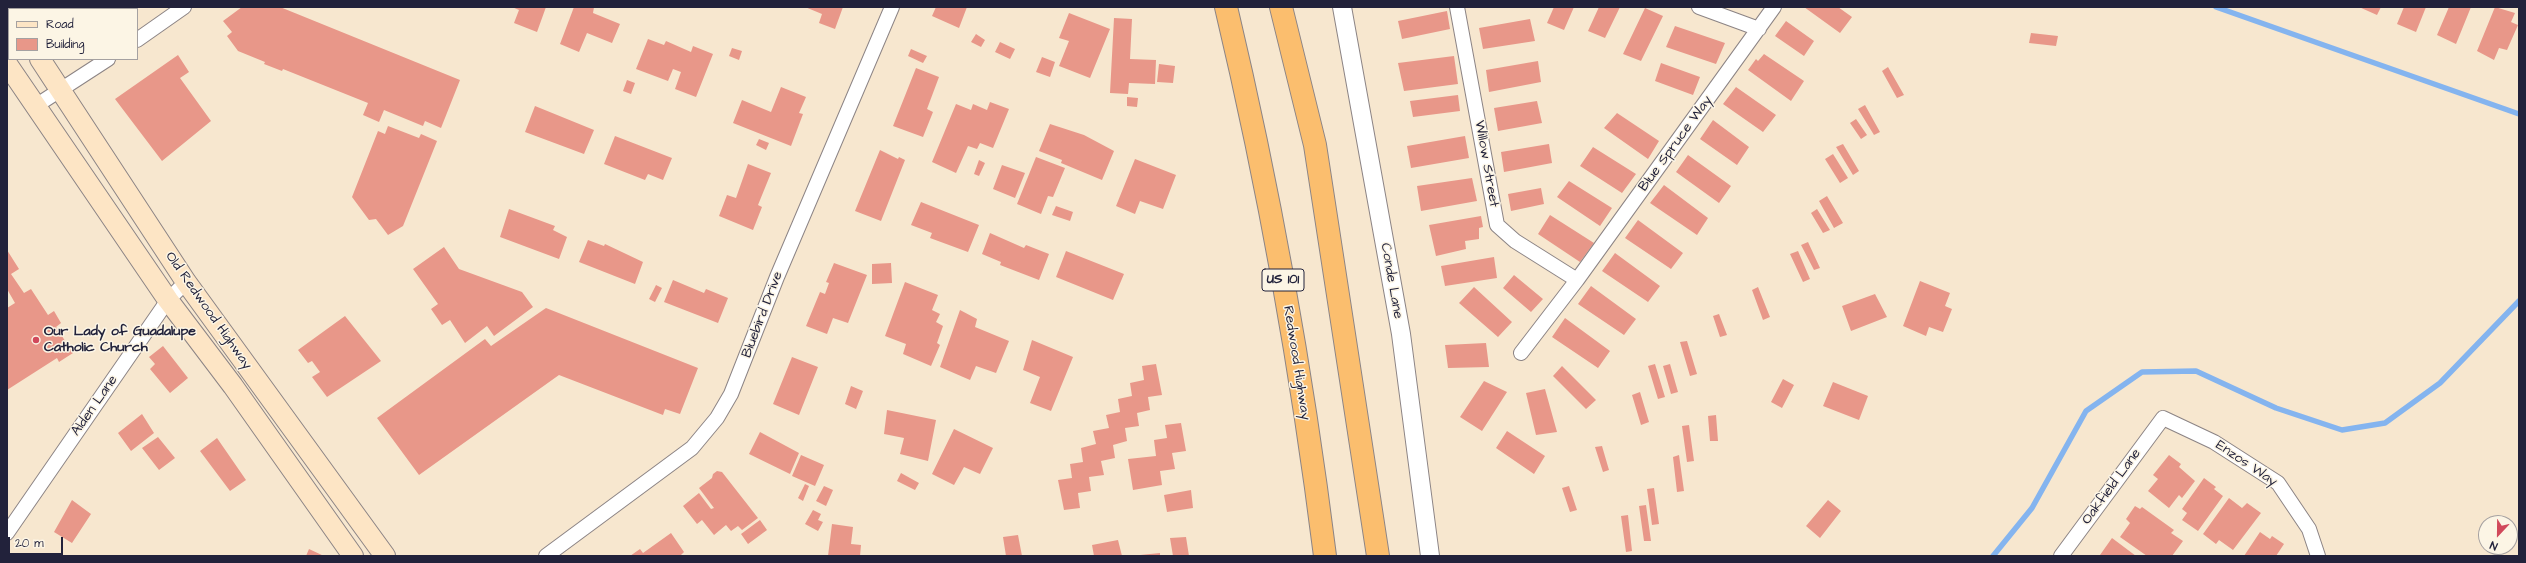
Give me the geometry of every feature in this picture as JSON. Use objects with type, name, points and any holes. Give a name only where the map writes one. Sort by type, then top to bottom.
[{"type":"highway","name":"Redwood Highway","points":[[1226,7],[1245,89],[1283,284],[1316,481],[1325,556]]},
{"type":"highway","points":[[1281,7],[1315,145],[1378,556]]},
{"type":"main road","name":"Old Redwood Highway","points":[[41,60],[186,282],[385,556]]},
{"type":"main road","name":"Old Redwood Highway","points":[[7,64],[34,107],[168,300],[233,386],[353,556]]},
{"type":"street","points":[[138,39],[184,7]]},
{"type":"street","name":"Bluebird Drive","points":[[546,556],[692,448],[717,418],[731,394],[777,277],[892,7]]},
{"type":"street","name":"Conde Lane","points":[[1342,7],[1401,334],[1430,556]]},
{"type":"street","name":"Willow Street","points":[[1457,7],[1497,226],[1515,241],[1577,280]]},
{"type":"street","points":[[1699,7],[1759,29]]},
{"type":"street","name":"Blue Spruce Way","points":[[1521,353],[1577,280],[1774,7]]},
{"type":"street","points":[[34,107],[106,60]]},
{"type":"street","name":"Alden Lane","points":[[7,532],[168,300],[186,282]]},
{"type":"street","name":"Oakfield Lane","points":[[2061,556],[2163,418]]},
{"type":"street","name":"Enzos Way","points":[[2163,418],[2214,442],[2278,483],[2309,529],[2318,556]]},
{"type":"building","points":[[79,7],[80,8],[48,8]]},
{"type":"building","points":[[242,7],[280,7],[460,80],[441,128],[425,121],[423,126],[384,110],[379,122],[363,115],[368,103],[283,69],[282,71],[264,64],[265,62],[238,51],[227,36],[232,32],[223,21]]},
{"type":"building","points":[[512,7],[546,7],[537,32],[514,23],[519,10]]},
{"type":"building","points":[[574,7],[594,7],[593,13],[620,24],[612,43],[587,33],[579,52],[560,44]]},
{"type":"building","points":[[805,7],[843,7],[835,29],[819,23],[822,14]]},
{"type":"building","points":[[936,7],[967,7],[959,28],[932,16]]},
{"type":"building","points":[[1554,7],[1574,7],[1564,30],[1547,23]]},
{"type":"building","points":[[1599,7],[1620,7],[1605,38],[1588,31]]},
{"type":"building","points":[[1804,7],[1838,7],[1852,17],[1840,33]]},
{"type":"building","points":[[2359,7],[2381,7],[2377,15]]},
{"type":"building","points":[[2404,7],[2426,7],[2416,32],[2397,24]]},
{"type":"building","points":[[2449,7],[2471,7],[2456,44],[2437,35]]},
{"type":"building","points":[[2495,7],[2515,13],[2511,22],[2518,25],[2507,50],[2499,48],[2494,60],[2477,51]]},
{"type":"building","points":[[1645,8],[1663,16],[1641,61],[1623,54]]},
{"type":"building","points":[[1447,11],[1450,29],[1402,39],[1398,21]]},
{"type":"building","points":[[1069,13],[1110,29],[1090,78],[1059,66],[1069,41],[1059,38]]},
{"type":"building","points":[[1114,18],[1132,19],[1130,59],[1156,60],[1155,84],[1129,83],[1128,94],[1110,93]]},
{"type":"building","points":[[1530,19],[1535,41],[1483,49],[1479,28]]},
{"type":"building","points":[[1786,21],[1814,41],[1804,56],[1775,36]]},
{"type":"building","points":[[1675,26],[1725,43],[1716,64],[1666,47]]},
{"type":"building","points":[[2031,33],[2058,36],[2056,46],[2029,43]]},
{"type":"building","points":[[976,34],[985,40],[981,47],[971,42]]},
{"type":"building","points":[[648,39],[664,45],[666,41],[691,52],[693,46],[713,54],[696,97],[675,89],[681,72],[673,69],[668,81],[636,69]]},
{"type":"building","points":[[1000,42],[1015,49],[1010,59],[995,52]]},
{"type":"building","points":[[732,48],[742,51],[739,60],[729,56]]},
{"type":"building","points":[[911,49],[927,56],[923,63],[908,56]]},
{"type":"building","points":[[1764,54],[1804,81],[1791,101],[1748,70],[1756,59],[1758,61]]},
{"type":"building","points":[[178,55],[189,72],[180,78],[211,121],[162,161],[115,99]]},
{"type":"building","points":[[1454,56],[1458,84],[1404,91],[1398,63]]},
{"type":"building","points":[[1042,57],[1055,62],[1050,77],[1036,72]]},
{"type":"building","points":[[1538,61],[1541,82],[1489,92],[1486,70]]},
{"type":"building","points":[[1661,63],[1700,77],[1693,95],[1655,81]]},
{"type":"building","points":[[1159,64],[1175,66],[1173,83],[1157,82]]},
{"type":"building","points":[[1888,67],[1904,95],[1897,98],[1882,71]]},
{"type":"building","points":[[916,68],[939,77],[927,109],[933,112],[923,137],[893,126]]},
{"type":"building","points":[[627,80],[635,83],[631,94],[623,91]]},
{"type":"building","points":[[781,87],[806,97],[799,113],[803,114],[791,146],[733,123],[742,100],[771,112]]},
{"type":"building","points":[[1736,87],[1776,115],[1763,132],[1723,104]]},
{"type":"building","points":[[1458,95],[1460,111],[1413,117],[1410,101]]},
{"type":"building","points":[[1127,97],[1138,98],[1137,107],[1127,106]]},
{"type":"building","points":[[1537,101],[1542,123],[1498,131],[1494,108]]},
{"type":"building","points":[[990,102],[1009,109],[993,148],[980,143],[977,149],[968,146],[956,173],[932,162],[956,104],[971,110],[973,104],[987,110]]},
{"type":"building","points":[[1865,105],[1880,132],[1874,135],[1858,109]]},
{"type":"building","points":[[535,106],[594,130],[584,154],[525,132]]},
{"type":"building","points":[[1617,113],[1659,141],[1648,159],[1604,128]]},
{"type":"building","points":[[1856,119],[1867,135],[1861,139],[1850,123]]},
{"type":"building","points":[[1713,120],[1749,147],[1737,165],[1700,139]]},
{"type":"building","points":[[1050,124],[1084,135],[1114,151],[1102,180],[1061,163],[1062,160],[1039,151]]},
{"type":"building","points":[[388,126],[419,138],[421,134],[437,141],[403,226],[388,235],[376,219],[369,220],[352,197],[378,131],[385,134]]},
{"type":"building","points":[[615,136],[672,158],[663,180],[648,174],[645,180],[604,164]]},
{"type":"building","points":[[1465,136],[1469,158],[1411,168],[1407,146]]},
{"type":"building","points":[[759,139],[769,143],[766,150],[756,145]]},
{"type":"building","points":[[1549,144],[1552,163],[1504,172],[1501,152]]},
{"type":"building","points":[[1843,144],[1859,171],[1853,175],[1836,147]]},
{"type":"building","points":[[1593,147],[1636,174],[1622,193],[1580,166]]},
{"type":"building","points":[[880,150],[898,159],[899,157],[905,160],[881,221],[855,211]]},
{"type":"building","points":[[1833,154],[1848,178],[1840,183],[1825,159]]},
{"type":"building","points":[[1688,155],[1731,186],[1719,203],[1676,172]]},
{"type":"building","points":[[1036,157],[1065,168],[1053,197],[1048,196],[1041,214],[1017,204]]},
{"type":"building","points":[[1135,159],[1176,175],[1163,209],[1140,201],[1135,214],[1116,206]]},
{"type":"building","points":[[979,160],[985,163],[979,176],[974,174]]},
{"type":"building","points":[[748,164],[771,173],[758,205],[762,207],[753,230],[719,216],[727,195],[736,198]]},
{"type":"building","points":[[1002,165],[1025,173],[1015,198],[993,189]]},
{"type":"building","points":[[1472,178],[1477,201],[1421,211],[1417,186]]},
{"type":"building","points":[[1569,181],[1612,208],[1600,226],[1557,197]]},
{"type":"building","points":[[1664,185],[1708,218],[1697,235],[1650,203]]},
{"type":"building","points":[[1541,188],[1544,204],[1511,211],[1508,194]]},
{"type":"building","points":[[1827,196],[1843,223],[1834,228],[1819,201]]},
{"type":"building","points":[[921,202],[979,225],[968,252],[930,238],[932,233],[911,225]]},
{"type":"building","points":[[1056,206],[1073,212],[1070,221],[1052,215]]},
{"type":"building","points":[[509,209],[555,226],[553,230],[567,237],[559,259],[500,237]]},
{"type":"building","points":[[1817,209],[1830,230],[1823,233],[1811,213]]},
{"type":"building","points":[[1550,215],[1594,243],[1580,262],[1538,234]]},
{"type":"building","points":[[1481,216],[1483,227],[1479,228],[1479,239],[1465,241],[1466,249],[1436,256],[1429,225]]},
{"type":"building","points":[[1638,220],[1683,253],[1671,269],[1625,238]]},
{"type":"building","points":[[990,233],[1024,248],[1026,245],[1049,254],[1039,280],[1000,265],[1001,262],[982,254]]},
{"type":"building","points":[[588,240],[604,246],[605,244],[643,262],[635,284],[579,262]]},
{"type":"building","points":[[1808,242],[1820,268],[1814,270],[1801,245]]},
{"type":"building","points":[[444,247],[459,269],[522,292],[533,307],[494,336],[487,326],[465,343],[450,320],[442,325],[431,309],[438,304],[413,269]]},
{"type":"building","name":"Our Lady of Guadalupe Catholic Church","points":[[7,250],[19,269],[11,274],[24,293],[31,289],[48,315],[54,311],[61,323],[56,327],[73,353],[59,362],[57,358],[7,390],[7,308],[15,303],[7,289]]},
{"type":"building","points":[[1066,251],[1124,274],[1113,300],[1056,277]]},
{"type":"building","points":[[1798,251],[1810,279],[1803,282],[1790,254]]},
{"type":"building","points":[[1615,253],[1660,286],[1648,302],[1602,271]]},
{"type":"building","points":[[1494,257],[1497,278],[1445,286],[1441,266]]},
{"type":"building","points":[[834,263],[867,275],[848,323],[833,318],[827,334],[806,326],[820,292],[825,294],[829,283],[826,282]]},
{"type":"building","points":[[891,263],[892,283],[872,284],[872,264]]},
{"type":"building","points":[[1514,275],[1543,299],[1531,312],[1503,288]]},
{"type":"building","points":[[673,280],[704,293],[706,289],[728,298],[718,323],[664,302]]},
{"type":"building","points":[[1920,281],[1950,293],[1945,306],[1952,309],[1943,332],[1929,327],[1926,336],[1903,326]]},
{"type":"building","points":[[905,282],[938,295],[932,310],[940,314],[936,322],[943,326],[937,343],[940,345],[931,366],[903,354],[906,344],[885,336]]},
{"type":"building","points":[[656,285],[662,288],[655,302],[649,299]]},
{"type":"building","points":[[1591,286],[1636,319],[1624,335],[1578,304]]},
{"type":"building","points":[[1474,287],[1512,322],[1498,337],[1459,303]]},
{"type":"building","points":[[1758,287],[1770,317],[1763,320],[1752,290]]},
{"type":"building","points":[[1875,294],[1887,317],[1851,331],[1842,306]]},
{"type":"building","points":[[546,308],[698,368],[680,414],[665,409],[663,415],[559,375],[419,475],[377,418],[485,339],[491,346]]},
{"type":"building","points":[[960,310],[977,319],[975,327],[1009,341],[996,373],[976,366],[970,380],[940,367]]},
{"type":"building","points":[[1719,314],[1727,335],[1720,337],[1713,316]]},
{"type":"building","points":[[345,316],[381,361],[327,397],[312,377],[320,372],[312,361],[308,363],[298,350]]},
{"type":"building","points":[[1565,318],[1610,351],[1598,368],[1552,337]]},
{"type":"building","points":[[1032,340],[1073,357],[1051,411],[1030,403],[1040,377],[1023,370]]},
{"type":"building","points":[[1687,341],[1697,374],[1690,376],[1680,342]]},
{"type":"building","points":[[1486,343],[1489,367],[1448,368],[1445,345]]},
{"type":"building","points":[[163,346],[188,378],[170,393],[150,369],[155,364],[149,357]]},
{"type":"building","points":[[792,357],[818,367],[799,415],[773,404]]},
{"type":"building","points":[[1156,364],[1162,395],[1148,397],[1150,410],[1137,413],[1139,426],[1125,428],[1127,441],[1113,445],[1115,458],[1101,461],[1104,475],[1089,477],[1091,491],[1078,493],[1080,508],[1064,510],[1058,480],[1072,478],[1070,464],[1083,462],[1081,448],[1096,444],[1093,431],[1109,428],[1106,415],[1120,412],[1118,399],[1132,396],[1130,383],[1144,380],[1142,366]]},
{"type":"building","points":[[1655,364],[1665,397],[1658,399],[1648,366]]},
{"type":"building","points":[[1670,364],[1678,392],[1671,394],[1663,366]]},
{"type":"building","points":[[1562,366],[1596,400],[1586,409],[1553,376]]},
{"type":"building","points":[[1783,379],[1794,385],[1782,408],[1771,402]]},
{"type":"building","points":[[1484,381],[1507,392],[1482,431],[1460,417]]},
{"type":"building","points":[[1833,382],[1868,396],[1859,420],[1823,406]]},
{"type":"building","points":[[851,386],[863,391],[856,409],[845,404]]},
{"type":"building","points":[[1545,389],[1557,432],[1536,435],[1526,393]]},
{"type":"building","points":[[1640,392],[1649,422],[1641,425],[1632,395]]},
{"type":"building","points":[[887,410],[936,420],[928,461],[900,454],[904,438],[884,434]]},
{"type":"building","points":[[142,414],[154,433],[131,451],[118,433]]},
{"type":"building","points":[[1716,415],[1718,441],[1710,441],[1708,416]]},
{"type":"building","points":[[1181,423],[1186,451],[1172,453],[1175,469],[1160,471],[1162,485],[1133,490],[1128,459],[1156,456],[1154,440],[1167,438],[1165,425]]},
{"type":"building","points":[[1689,425],[1694,461],[1687,462],[1682,426]]},
{"type":"building","points":[[954,429],[993,448],[980,474],[964,467],[954,485],[932,474]]},
{"type":"building","points":[[1507,431],[1545,456],[1534,474],[1496,448]]},
{"type":"building","points":[[760,432],[799,453],[790,474],[749,454]]},
{"type":"building","points":[[158,437],[175,458],[159,470],[142,448]]},
{"type":"building","points":[[217,438],[246,480],[230,491],[200,451]]},
{"type":"building","points":[[1602,446],[1609,470],[1603,472],[1595,447]]},
{"type":"building","points":[[801,455],[824,465],[815,486],[792,476]]},
{"type":"building","points":[[1679,455],[1684,491],[1677,492],[1673,457]]},
{"type":"building","points":[[2169,455],[2181,464],[2179,467],[2195,481],[2182,498],[2179,495],[2169,508],[2148,491],[2158,479],[2153,475]]},
{"type":"building","points":[[717,471],[722,472],[758,518],[742,530],[738,526],[731,531],[726,525],[714,535],[702,520],[697,524],[683,506],[699,493],[711,509],[714,508],[699,488],[712,478],[713,474]]},
{"type":"building","points":[[901,473],[919,483],[915,490],[897,481]]},
{"type":"building","points":[[2204,478],[2216,487],[2214,489],[2223,496],[2198,531],[2182,520],[2187,513],[2182,509]]},
{"type":"building","points":[[805,484],[809,486],[803,501],[798,498]]},
{"type":"building","points":[[824,486],[833,490],[826,506],[816,501]]},
{"type":"building","points":[[1569,486],[1577,510],[1570,512],[1562,488]]},
{"type":"building","points":[[1654,488],[1659,524],[1652,525],[1647,489]]},
{"type":"building","points":[[1191,490],[1193,508],[1167,512],[1164,495]]},
{"type":"building","points":[[2229,498],[2242,508],[2247,503],[2261,513],[2233,550],[2219,540],[2216,544],[2203,534]]},
{"type":"building","points":[[72,500],[91,514],[72,543],[54,532]]},
{"type":"building","points":[[1828,500],[1841,511],[1820,538],[1806,526]]},
{"type":"building","points":[[1646,505],[1651,541],[1644,541],[1639,506]]},
{"type":"building","points":[[2135,506],[2140,509],[2142,507],[2174,530],[2171,533],[2183,541],[2172,556],[2147,556],[2120,537],[2130,523],[2126,519]]},
{"type":"building","points":[[813,510],[821,514],[818,520],[823,522],[818,531],[805,524]]},
{"type":"building","points":[[1628,515],[1632,551],[1626,552],[1621,516]]},
{"type":"building","points":[[760,520],[767,530],[748,544],[741,534]]},
{"type":"building","points":[[832,524],[853,527],[851,544],[861,545],[860,556],[828,556]]},
{"type":"building","points":[[2260,532],[2270,539],[2272,536],[2284,544],[2276,556],[2244,556]]},
{"type":"building","points":[[671,533],[684,552],[680,556],[630,556],[640,549],[643,553]]},
{"type":"building","points":[[1018,535],[1022,556],[1006,556],[1003,537]]},
{"type":"building","points":[[1186,537],[1189,556],[1173,556],[1170,538]]},
{"type":"building","points":[[2112,538],[2136,556],[2100,555]]},
{"type":"building","points":[[1118,540],[1122,556],[1094,556],[1092,545]]},
{"type":"building","points":[[309,549],[324,556],[306,556]]},
{"type":"building","points":[[1160,553],[1160,556],[1140,556],[1140,555]]},
{"type":"waterway","points":[[2216,7],[2519,114]]},
{"type":"waterway","points":[[1993,556],[2032,508],[2086,411],[2142,372],[2196,371],[2276,408],[2342,430],[2385,423],[2440,383],[2519,301]]},
{"type":"place","name":"Our Lady of Guadalupe Catholic Church","points":[[36,340]]}]
